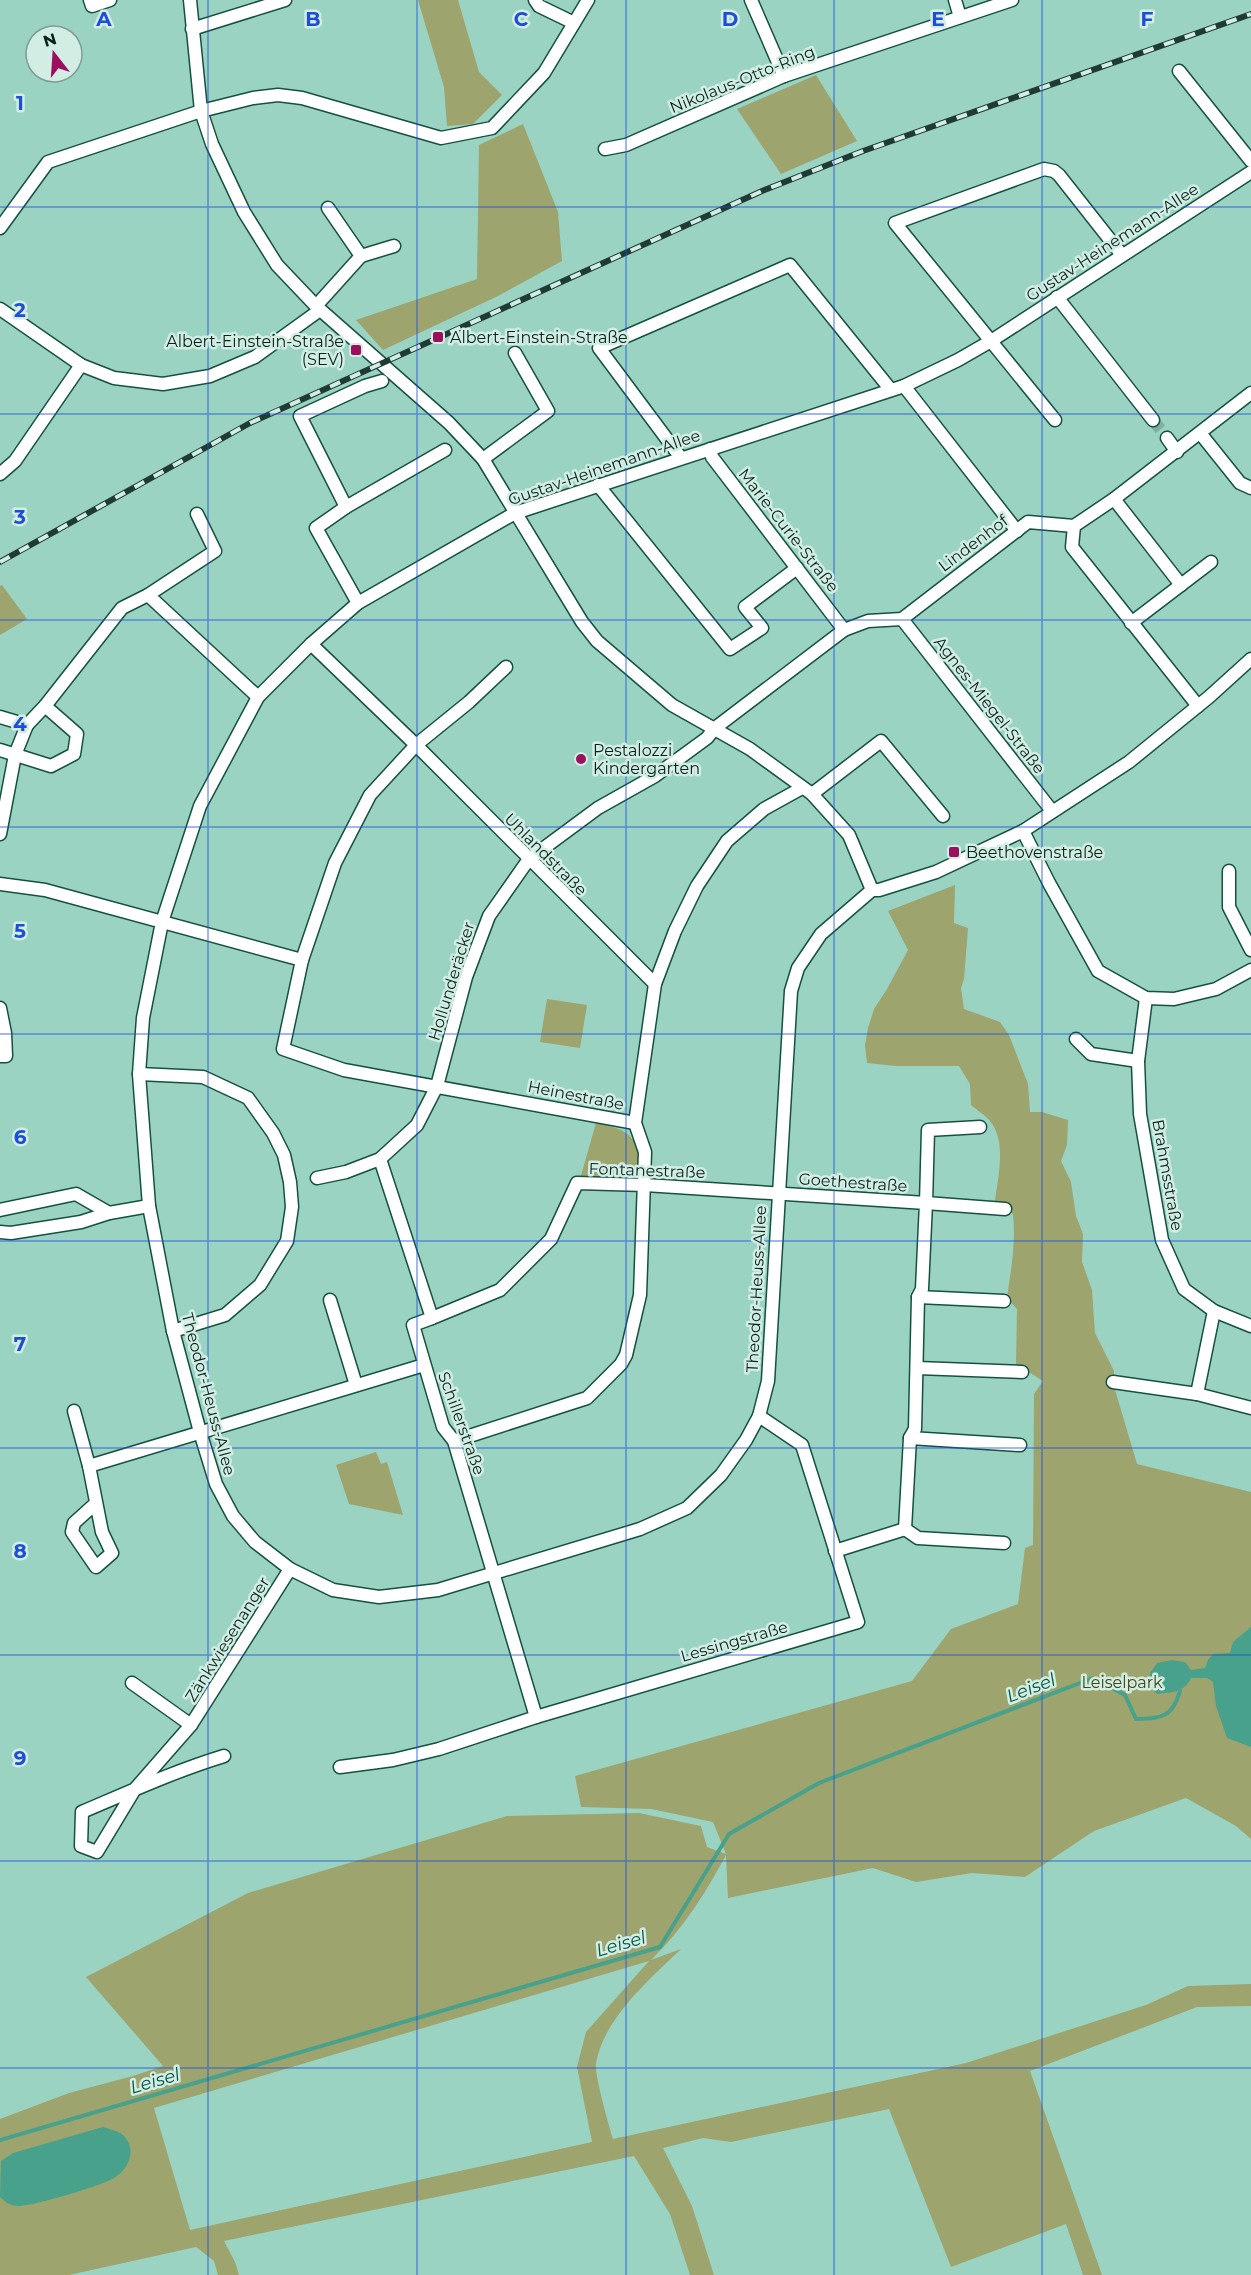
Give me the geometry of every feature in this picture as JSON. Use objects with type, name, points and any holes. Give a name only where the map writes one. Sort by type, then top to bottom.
[{"type":"street","points":[[90,0],[92,6],[110,0]]},
{"type":"street","points":[[190,0],[201,111],[212,144],[244,212],[277,265],[318,308],[449,423],[483,459],[582,622],[597,641],[672,705],[750,749],[807,791],[849,835],[872,890]]},
{"type":"street","points":[[192,29],[285,0]]},
{"type":"street","points":[[535,0],[539,6],[574,22]]},
{"type":"street","points":[[0,228],[48,162],[201,111],[253,98],[278,95],[302,98],[441,138],[492,128],[544,73],[588,0]]},
{"type":"street","points":[[751,0],[784,76]]},
{"type":"street","points":[[955,0],[960,17]]},
{"type":"street","name":"Nikolaus-Otto-Ring","points":[[605,149],[626,146],[784,76],[1012,0]]},
{"type":"street","points":[[1179,70],[1251,161]]},
{"type":"street","points":[[1055,420],[895,223],[1044,170],[1054,171],[1122,255]]},
{"type":"street","name":"Gustav-Heinemann-Allee","points":[[149,1206],[139,1074],[143,1018],[162,922],[200,806],[258,697],[311,644],[358,603],[515,513],[903,386],[958,360],[991,341],[1251,172]]},
{"type":"street","points":[[328,208],[361,256]]},
{"type":"street","points":[[0,309],[81,365],[114,378],[163,384],[210,376],[255,357],[318,308],[361,256],[394,246]]},
{"type":"street","points":[[681,458],[599,348],[790,265],[891,390]]},
{"type":"street","points":[[1057,297],[1153,420]]},
{"type":"street","points":[[483,459],[548,411],[515,353]]},
{"type":"street","points":[[0,474],[15,461],[81,365]]},
{"type":"street","points":[[346,507],[300,416],[365,386],[382,381]]},
{"type":"street","points":[[903,386],[1017,531]]},
{"type":"street","points":[[1198,706],[1072,547],[1074,526],[1114,500],[1178,452],[1251,393]]},
{"type":"street","points":[[1200,433],[1240,483],[1251,488]]},
{"type":"street","points":[[1167,438],[1178,452]]},
{"type":"street","name":"Marie-Curie-Straße","points":[[710,449],[718,466],[844,630]]},
{"type":"street","points":[[358,603],[316,528],[346,507],[445,450]]},
{"type":"street","points":[[598,485],[730,649],[762,628],[745,607],[798,568]]},
{"type":"street","points":[[1114,500],[1181,585]]},
{"type":"street","points":[[0,834],[15,755],[27,725],[45,706],[122,608],[148,595],[215,551],[197,514]]},
{"type":"street","name":"Lindenhof","points":[[902,619],[1028,522],[1074,526]]},
{"type":"street","points":[[1131,623],[1211,562]]},
{"type":"street","points":[[148,595],[258,697]]},
{"type":"street","points":[[715,728],[844,630],[868,621],[902,619]]},
{"type":"street","name":"Agnes-Miegel-Straße","points":[[902,619],[1052,811]]},
{"type":"street","name":"Uhlandstraße","points":[[311,644],[416,745],[655,984]]},
{"type":"street","name":"Theodor-Heuss-Allee","points":[[149,1206],[173,1331],[216,1484],[233,1516],[255,1542],[290,1569],[333,1590],[379,1597],[438,1590],[640,1529],[687,1508],[721,1475],[746,1440],[759,1416],[768,1381],[791,991],[798,968],[821,934],[872,890],[879,891],[936,872],[1023,831],[1129,762],[1251,659]]},
{"type":"street","points":[[416,745],[469,702],[506,667]]},
{"type":"street","points":[[0,750],[51,766],[74,754],[77,734],[45,706]]},
{"type":"street","points":[[0,717],[27,725]]},
{"type":"street","name":"Hollunderäcker","points":[[317,1178],[346,1172],[380,1159],[417,1125],[437,1086],[466,977],[489,916],[529,859],[598,808],[656,776],[707,738],[715,728]]},
{"type":"street","points":[[635,1123],[655,984],[675,931],[697,886],[727,842],[764,809],[807,791],[881,741],[943,816]]},
{"type":"street","name":"Heinestraße","points":[[416,745],[370,795],[335,863],[302,960],[283,1049],[344,1070],[635,1123],[645,1152],[640,1295],[626,1355],[621,1364],[587,1398],[454,1441]]},
{"type":"street","points":[[1023,831],[1098,971],[1146,998],[1174,999],[1216,988],[1251,970]]},
{"type":"street","points":[[1229,871],[1230,907],[1251,950]]},
{"type":"street","points":[[0,884],[45,890],[302,960]]},
{"type":"street","name":"Brahmsstraße","points":[[1146,998],[1138,1061],[1140,1114],[1162,1240],[1185,1289],[1214,1311],[1251,1326]]},
{"type":"street","points":[[0,1008],[5,1033],[6,1056],[0,1056]]},
{"type":"street","points":[[1076,1040],[1091,1054],[1138,1061]]},
{"type":"street","points":[[139,1074],[203,1077],[248,1098],[273,1133],[284,1155],[290,1182],[292,1207],[288,1240],[260,1285],[225,1315],[173,1331]]},
{"type":"street","name":"Goethestraße","points":[[905,1529],[910,1438],[915,1429],[918,1297],[922,1289],[928,1130],[980,1127]]},
{"type":"street","points":[[380,1159],[432,1318]]},
{"type":"street","name":"Fontanestraße","points":[[432,1318],[500,1290],[551,1239],[577,1183],[778,1193]]},
{"type":"street","name":"Goethestraße","points":[[778,1193],[1005,1209]]},
{"type":"street","points":[[0,1210],[76,1194],[109,1213]]},
{"type":"street","points":[[0,1232],[11,1233],[81,1222],[109,1213],[149,1206]]},
{"type":"street","points":[[918,1297],[1004,1301]]},
{"type":"street","points":[[330,1300],[356,1386]]},
{"type":"street","points":[[1197,1394],[1214,1311]]},
{"type":"street","name":"Schillerstraße","points":[[432,1318],[413,1325],[443,1427],[454,1441],[494,1573]]},
{"type":"street","points":[[89,1466],[424,1365]]},
{"type":"street","points":[[917,1368],[1022,1372]]},
{"type":"street","points":[[1113,1383],[1197,1394],[1251,1408]]},
{"type":"street","points":[[74,1411],[89,1466],[102,1532],[112,1553],[96,1567],[72,1532],[74,1522],[95,1504]]},
{"type":"street","name":"Lessingstraße","points":[[536,1717],[858,1622],[802,1445],[759,1416]]},
{"type":"street","points":[[910,1438],[1020,1445]]},
{"type":"street","points":[[835,1551],[905,1529],[918,1538],[1004,1543]]},
{"type":"street","name":"Zänkwiesenanger","points":[[224,1756],[179,1770],[135,1789],[82,1812],[81,1846],[97,1852],[135,1789],[191,1725],[290,1569]]},
{"type":"street","points":[[340,1767],[393,1760],[439,1749],[536,1717],[494,1573]]},
{"type":"street","name":"Zänkwiesenanger","points":[[132,1683],[191,1725]]},
{"type":"green space","points":[[418,0],[458,0],[479,72],[502,95],[473,124],[447,126],[444,87]]},
{"type":"green space","points":[[816,75],[857,141],[781,174],[737,109]]},
{"type":"green space","points":[[523,124],[558,212],[562,261],[498,296],[383,350],[356,320],[477,279],[479,145]]},
{"type":"green space","points":[[2,585],[27,619],[0,635],[0,586]]},
{"type":"green space","name":"Leiselpark","points":[[955,885],[954,923],[968,928],[964,979],[961,988],[964,1009],[1000,1022],[1009,1035],[1028,1084],[1030,1112],[1042,1112],[1068,1120],[1067,1145],[1061,1161],[1071,1182],[1076,1216],[1083,1234],[1082,1262],[1092,1290],[1095,1333],[1114,1371],[1113,1383],[1137,1464],[1251,1492],[1251,1839],[1236,1826],[1186,1798],[1094,1831],[1025,1877],[972,1873],[916,1882],[873,1868],[728,1898],[726,1855],[693,1910],[651,1960],[681,1949],[630,2000],[608,2030],[596,2063],[597,2078],[613,2139],[966,2063],[1146,2005],[1188,1986],[1251,1984],[1251,2006],[1197,2007],[1030,2071],[1102,2275],[1083,2275],[1066,2224],[951,2267],[889,2109],[731,2142],[703,2138],[663,2148],[692,2206],[714,2275],[690,2275],[670,2214],[634,2156],[224,2241],[239,2275],[218,2275],[214,2261],[196,2247],[69,2275],[0,2275],[0,2119],[69,2093],[163,2066],[86,1977],[248,1893],[507,1816],[639,1813],[701,1826],[707,1847],[726,1854],[713,1822],[651,1809],[581,1807],[575,1776],[912,1681],[951,1629],[1018,1604],[1025,1548],[1033,1545],[1034,1394],[1043,1381],[1016,1364],[1017,1309],[1007,1298],[1013,1246],[1013,1214],[995,1201],[1000,1159],[998,1139],[990,1121],[971,1105],[970,1084],[959,1066],[896,1066],[867,1063],[865,1045],[874,1009],[908,950],[888,911]],"holes":[[[649,1961],[586,2032],[577,2067],[592,2142],[190,2230],[154,2108]]]},
{"type":"green space","points":[[547,999],[587,1005],[580,1048],[540,1042]]},
{"type":"green space","points":[[596,1123],[622,1130],[632,1138],[640,1157],[640,1167],[636,1178],[627,1181],[580,1179]]},
{"type":"green space","points":[[376,1452],[381,1464],[387,1462],[403,1515],[349,1504],[336,1465]]},
{"type":"shaded area","points":[[1251,1627],[1251,1747],[1227,1738],[1216,1706],[1213,1682],[1207,1678],[1191,1678],[1185,1687],[1168,1693],[1157,1694],[1149,1685],[1150,1673],[1157,1663],[1172,1660],[1185,1662],[1191,1670],[1205,1668],[1213,1654],[1230,1653],[1233,1642]]},
{"type":"shaded area","points":[[103,2127],[120,2133],[129,2144],[128,2163],[120,2174],[83,2190],[28,2205],[11,2205],[0,2197],[1,2161],[13,2153]]},
{"type":"waterway","name":"Leisel","points":[[0,2140],[660,1947],[729,1834],[819,1783],[1093,1678],[1125,1695],[1136,1719],[1165,1715],[1173,1707],[1180,1691]]},
{"type":"tunnel","points":[[1153,420],[1167,438]]},
{"type":"railway","points":[[0,562],[250,423],[762,191],[863,151],[1251,14]]},
{"type":"place","name":"Albert-Einstein-Straße","points":[[438,337]]},
{"type":"place","name":"Albert-Einstein-Straße (SEV)","points":[[356,350]]},
{"type":"place","name":"Pestalozzi Kindergarten","points":[[581,759]]},
{"type":"place","name":"Beethovenstraße","points":[[954,852]]}]
